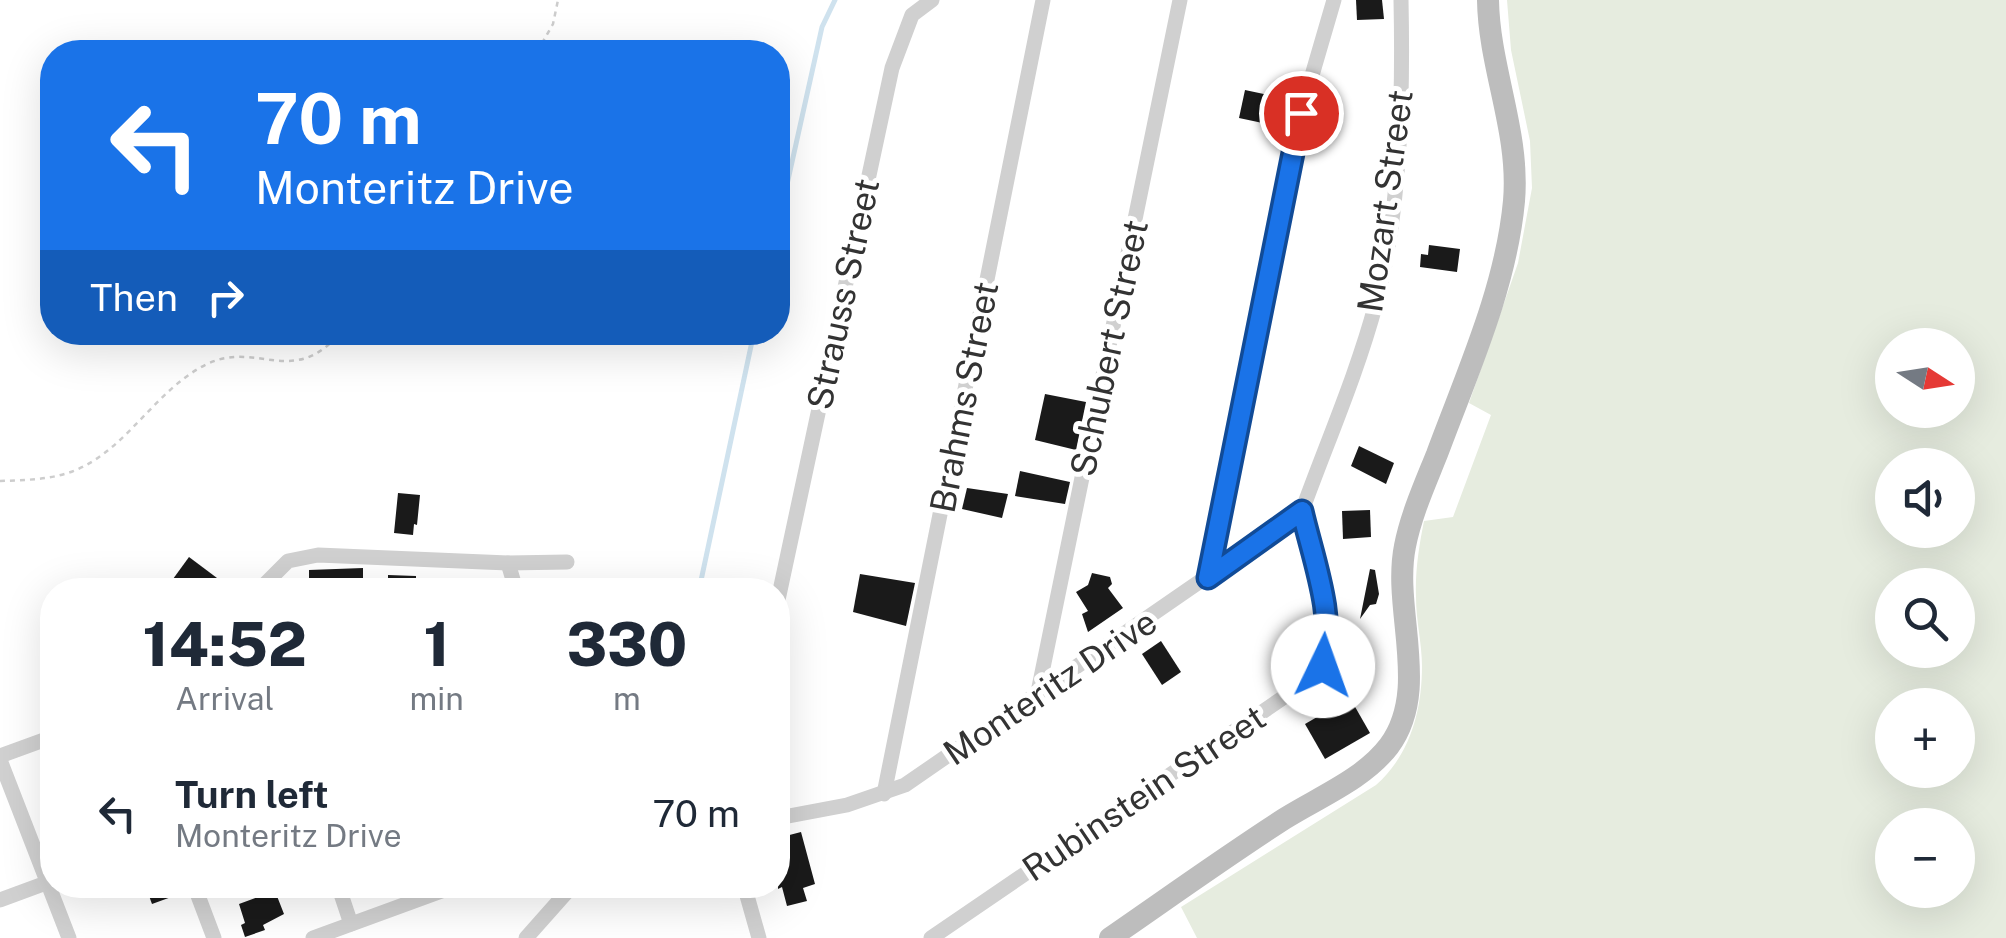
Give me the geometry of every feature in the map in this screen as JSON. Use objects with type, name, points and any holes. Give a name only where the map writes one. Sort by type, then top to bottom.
[{"type":"main road","points":[[1110,938],[1364,770],[1392,742],[1401,722],[1409,671],[1402,600],[1405,545],[1492,299],[1514,205],[1512,133],[1494,54],[1488,0]]},
{"type":"street","name":"Strauss Street","points":[[783,578],[892,68],[912,16],[932,0]]},
{"type":"street","name":"Brahms Street","points":[[884,794],[1043,0]]},
{"type":"street","name":"Schubert Street","points":[[1037,696],[1180,0]]},
{"type":"street","points":[[1208,578],[1301,113],[1334,0]]},
{"type":"street","name":"Mozart Street","points":[[1302,511],[1377,300],[1397,164],[1403,75],[1401,0]]},
{"type":"street","name":"Monteritz Drive","points":[[790,815],[884,794],[926,772],[1302,511]]},
{"type":"street","name":"Rubinstein Street","points":[[931,938],[1312,678],[1323,666],[1328,646],[1326,621],[1302,511]]},
{"type":"street","points":[[269,578],[277,568],[302,556],[508,564],[567,562]]},
{"type":"street","points":[[508,564],[512,578]]},
{"type":"street","points":[[40,741],[0,758],[40,867]]},
{"type":"street","points":[[0,900],[40,885]]},
{"type":"street","points":[[52,898],[68,938]]},
{"type":"street","points":[[199,898],[214,938]]},
{"type":"street","points":[[339,898],[340,931]]},
{"type":"street","points":[[313,938],[425,898]]},
{"type":"street","points":[[526,938],[562,898]]},
{"type":"street","points":[[748,898],[759,938]]},
{"type":"path","points":[[544,40],[553,24],[558,0]]},
{"type":"path","points":[[0,481],[56,477],[78,469],[100,456],[174,387],[207,364],[239,358],[306,360],[329,345]]},
{"type":"shaded area","points":[[1507,0],[2006,0],[2006,938],[1197,938],[1181,907],[1376,785],[1398,760],[1412,731],[1421,683],[1416,587],[1424,521],[1453,517],[1491,415],[1469,403],[1518,263],[1532,188],[1530,141],[1511,50]]},
{"type":"building","points":[[1356,0],[1382,0],[1384,19],[1357,20]]},
{"type":"building","points":[[1245,90],[1293,100],[1287,128],[1239,118]]},
{"type":"building","points":[[1429,245],[1460,249],[1457,272],[1420,267],[1421,254],[1428,255]]},
{"type":"building","points":[[1045,394],[1086,402],[1076,450],[1035,440]]},
{"type":"building","points":[[1359,446],[1394,463],[1386,484],[1351,466]]},
{"type":"building","points":[[1020,471],[1070,482],[1065,504],[1015,496]]},
{"type":"building","points":[[967,488],[1008,494],[1002,518],[962,509]]},
{"type":"building","points":[[398,493],[420,495],[413,535],[394,533]]},
{"type":"building","points":[[1370,510],[1371,537],[1343,539],[1342,511]]},
{"type":"building","points":[[189,557],[217,578],[174,578]]},
{"type":"building","points":[[363,568],[363,578],[309,578],[309,570]]},
{"type":"building","points":[[1370,569],[1375,570],[1379,594],[1376,604],[1370,605],[1360,619]]},
{"type":"building","points":[[1092,573],[1110,577],[1112,584],[1108,588],[1123,608],[1088,632],[1082,614],[1088,611],[1076,592],[1088,585]]},
{"type":"building","points":[[860,574],[915,583],[906,626],[853,612]]},
{"type":"building","points":[[388,575],[416,576],[416,578]]},
{"type":"building","points":[[1161,641],[1181,672],[1162,685],[1142,654]]},
{"type":"building","points":[[1350,698],[1370,733],[1325,759],[1305,724]]},
{"type":"building","points":[[801,832],[815,884],[803,888],[807,901],[787,906],[785,898],[790,898],[790,835]]},
{"type":"building","points":[[256,898],[278,898],[284,914],[263,925],[265,930],[245,937],[239,904]]},
{"type":"waterway","points":[[790,171],[822,27],[835,0]]},
{"type":"waterway","points":[[702,578],[751,345]]},
{"type":"route","points":[[1301,113],[1208,578],[1302,511],[1326,621],[1328,646],[1323,666]]}]
